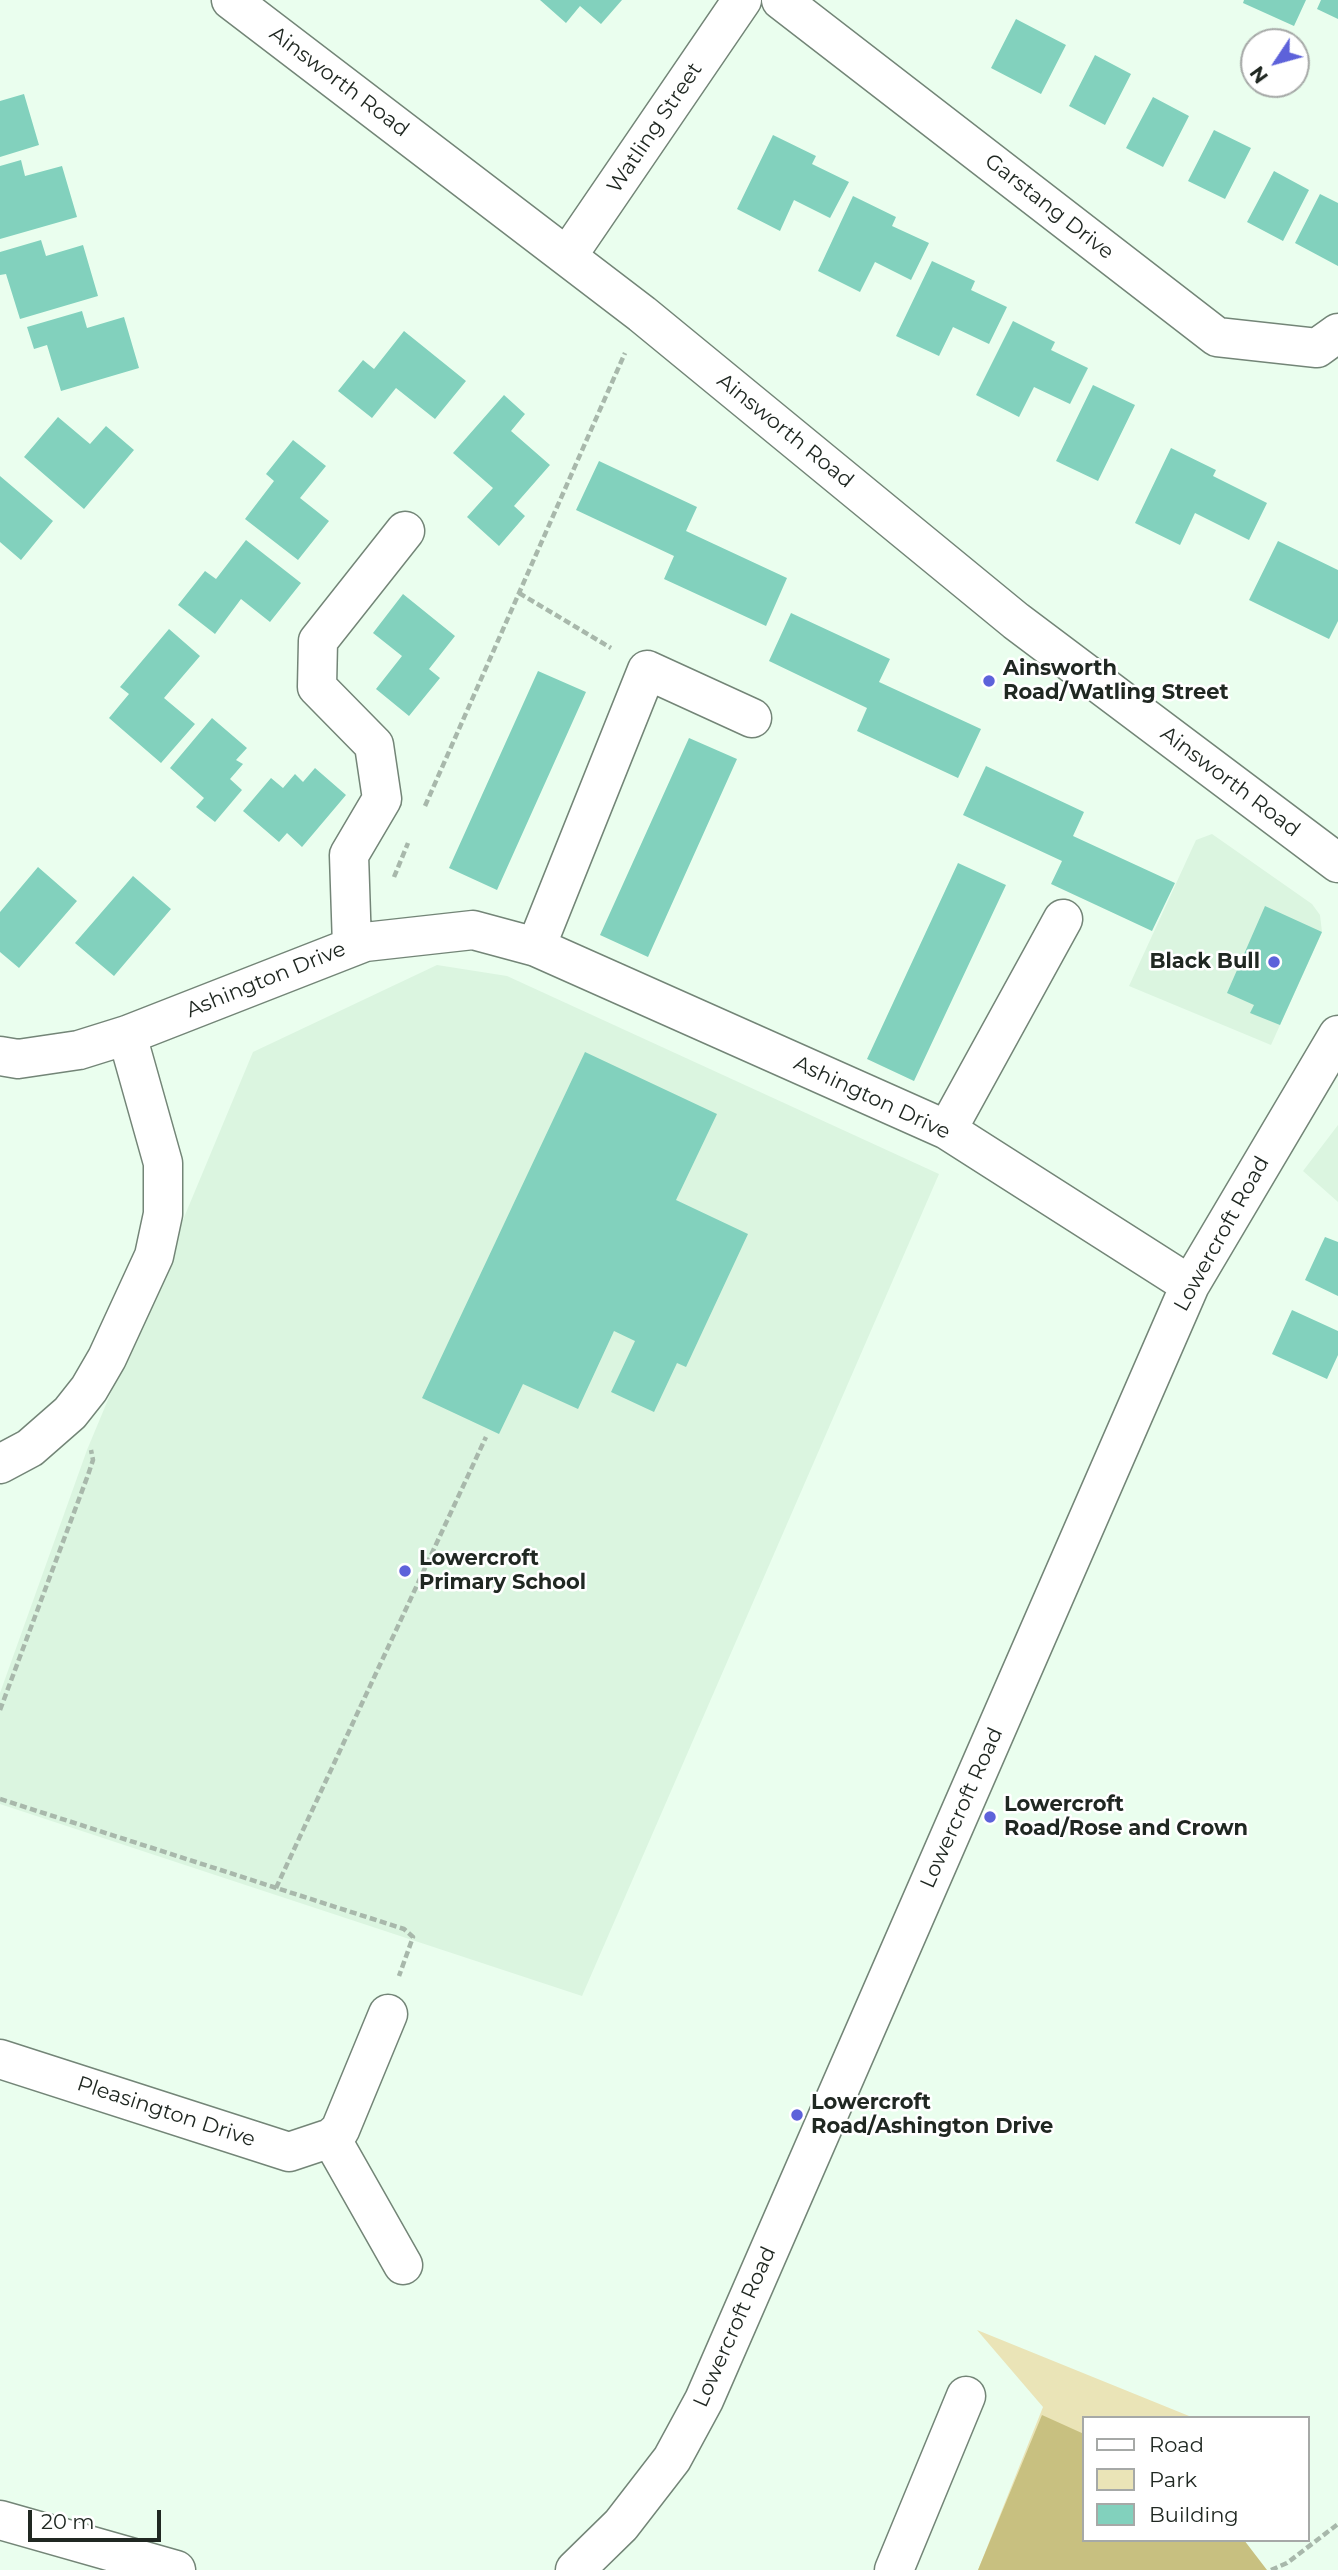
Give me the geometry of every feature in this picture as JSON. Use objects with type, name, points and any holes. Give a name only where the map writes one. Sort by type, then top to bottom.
[{"type":"street","name":"Ainsworth Road","points":[[231,0],[568,255],[1016,621],[1338,863]]},
{"type":"street","name":"Watling Street","points":[[568,255],[742,0]]},
{"type":"street","name":"Garstang Drive","points":[[780,0],[1217,337],[1317,348],[1338,333]]},
{"type":"street","points":[[352,946],[349,855],[382,799],[374,745],[317,687],[318,641],[405,531]]},
{"type":"street","points":[[536,947],[647,670],[752,718]]},
{"type":"street","points":[[947,1130],[1063,919]]},
{"type":"street","name":"Ashington Drive","points":[[0,1056],[18,1059],[79,1050],[127,1035],[352,946],[420,934],[473,930],[536,947],[947,1130],[1190,1285]]},
{"type":"street","points":[[0,1464],[30,1448],[70,1413],[107,1358],[144,1281],[163,1214],[163,1163],[127,1035]]},
{"type":"street","name":"Lowercroft Road","points":[[575,2570],[621,2525],[672,2459],[704,2400],[1190,1285],[1338,1035]]},
{"type":"street","points":[[388,2014],[340,2130],[331,2138],[403,2265]]},
{"type":"street","name":"Pleasington Drive","points":[[0,2059],[289,2152],[331,2138]]},
{"type":"street","points":[[894,2570],[966,2396]]},
{"type":"street","points":[[0,2520],[176,2570]]},
{"type":"path","points":[[420,817],[642,314]]},
{"type":"path","points":[[519,593],[647,670]]},
{"type":"path","points":[[393,879],[409,842]]},
{"type":"path","points":[[0,1710],[93,1460],[92,1453],[70,1413]]},
{"type":"path","points":[[276,1888],[486,1437]]},
{"type":"path","points":[[0,1800],[410,1932],[413,1937],[388,2014]]},
{"type":"path","points":[[1271,2570],[1287,2563],[1338,2524]]},
{"type":"shaded area","points":[[1212,834],[1312,904],[1320,915],[1322,932],[1271,1045],[1129,986],[1196,840]]},
{"type":"shaded area","name":"Lowercroft Primary School","points":[[437,965],[507,976],[939,1174],[582,1996],[0,1804],[0,1693],[87,1450],[253,1052]]},
{"type":"shaded area","points":[[1338,1125],[1338,1202],[1303,1171]]},
{"type":"shaded area","points":[[1042,2415],[1082,2433],[1082,2542],[1246,2542],[1267,2570],[978,2570]]},
{"type":"green space","points":[[977,2330],[1189,2416],[1082,2416],[1082,2541],[978,2570],[1043,2407]]},
{"type":"building","points":[[540,0],[622,0],[601,24],[580,6],[566,23]]},
{"type":"building","points":[[1244,0],[1306,0],[1294,26],[1243,3]]},
{"type":"building","points":[[1321,0],[1338,0],[1338,19],[1317,9]]},
{"type":"building","points":[[1016,19],[1066,45],[1041,94],[991,68]]},
{"type":"building","points":[[1095,55],[1131,74],[1105,125],[1069,106]]},
{"type":"building","points":[[24,94],[39,145],[0,157],[0,101]]},
{"type":"building","points":[[1153,97],[1189,116],[1163,167],[1126,148]]},
{"type":"building","points":[[1214,130],[1251,148],[1225,199],[1188,181]]},
{"type":"building","points":[[773,135],[816,156],[812,164],[849,182],[830,218],[794,200],[780,231],[737,209]]},
{"type":"building","points":[[21,160],[25,176],[62,166],[77,217],[0,239],[0,166]]},
{"type":"building","points":[[1274,171],[1309,190],[1283,241],[1247,222]]},
{"type":"building","points":[[1320,194],[1338,203],[1338,266],[1295,243]]},
{"type":"building","points":[[853,196],[896,217],[892,226],[929,243],[911,280],[875,262],[860,292],[818,271]]},
{"type":"building","points":[[41,240],[46,256],[83,245],[98,296],[20,319],[6,274],[0,275],[0,252]]},
{"type":"building","points":[[932,261],[975,281],[971,290],[1007,307],[989,344],[953,327],[939,356],[896,336]]},
{"type":"building","points":[[82,311],[87,328],[124,317],[139,368],[61,391],[47,345],[34,349],[27,327]]},
{"type":"building","points":[[1013,321],[1055,342],[1051,350],[1088,368],[1070,404],[1034,387],[1019,417],[976,395]]},
{"type":"building","points":[[404,331],[466,381],[435,419],[396,388],[372,418],[338,391],[363,360],[374,369]]},
{"type":"building","points":[[1093,385],[1135,405],[1098,481],[1056,461]]},
{"type":"building","points":[[504,395],[525,414],[511,431],[550,465],[514,506],[525,516],[499,546],[467,517],[493,488],[453,453]]},
{"type":"building","points":[[58,417],[90,444],[106,426],[134,450],[84,509],[24,457]]},
{"type":"building","points":[[293,440],[326,466],[300,498],[329,521],[298,560],[245,519],[274,481],[266,474]]},
{"type":"building","points":[[1171,448],[1216,470],[1213,476],[1267,503],[1249,540],[1195,513],[1180,545],[1135,523]]},
{"type":"building","points":[[599,461],[697,507],[686,531],[787,578],[766,626],[664,579],[674,556],[576,510]]},
{"type":"building","points":[[0,476],[53,521],[21,560],[0,542]]},
{"type":"building","points":[[246,540],[301,583],[270,622],[241,599],[215,634],[178,605],[205,571],[216,579]]},
{"type":"building","points":[[1278,541],[1338,570],[1338,621],[1329,639],[1249,600]]},
{"type":"building","points":[[403,594],[455,636],[429,669],[440,678],[409,716],[376,689],[402,656],[373,633]]},
{"type":"building","points":[[791,613],[890,659],[879,682],[981,729],[958,778],[857,731],[867,708],[769,661]]},
{"type":"building","points":[[169,629],[200,656],[164,698],[195,724],[161,763],[109,718],[129,694],[120,687]]},
{"type":"building","points":[[538,671],[586,692],[497,890],[449,868]]},
{"type":"building","points":[[212,718],[247,748],[236,760],[243,764],[230,779],[242,790],[215,822],[196,807],[204,798],[170,768]]},
{"type":"building","points":[[689,738],[737,759],[648,957],[600,935]]},
{"type":"building","points":[[986,766],[1084,812],[1073,836],[1175,883],[1152,931],[1051,884],[1062,861],[963,815]]},
{"type":"building","points":[[315,768],[346,795],[302,847],[287,833],[279,842],[243,811],[271,778],[283,788],[295,774],[303,782]]},
{"type":"building","points":[[958,863],[1006,885],[914,1081],[867,1059]]},
{"type":"building","points":[[38,867],[77,901],[19,968],[0,952],[0,912]]},
{"type":"building","points":[[133,876],[171,909],[114,976],[75,943]]},
{"type":"building","name":"Black Bull","points":[[1265,906],[1322,932],[1280,1025],[1250,1013],[1254,1005],[1227,993]]},
{"type":"building","points":[[585,1052],[717,1114],[676,1200],[748,1234],[686,1367],[677,1363],[654,1412],[611,1392],[635,1341],[614,1331],[578,1409],[523,1384],[499,1434],[422,1398]]},
{"type":"building","points":[[1325,1237],[1338,1242],[1338,1296],[1305,1280]]},
{"type":"building","points":[[1292,1310],[1338,1331],[1338,1355],[1327,1379],[1272,1354]]},
{"type":"place","name":"Ainsworth Road/Watling Street","points":[[989,681]]},
{"type":"place","name":"Black Bull","points":[[1274,962]]},
{"type":"place","name":"Lowercroft Primary School","points":[[405,1571]]},
{"type":"place","name":"Lowercroft Road/Rose and Crown","points":[[990,1817]]},
{"type":"place","name":"Lowercroft Road/Ashington Drive","points":[[797,2115]]}]
